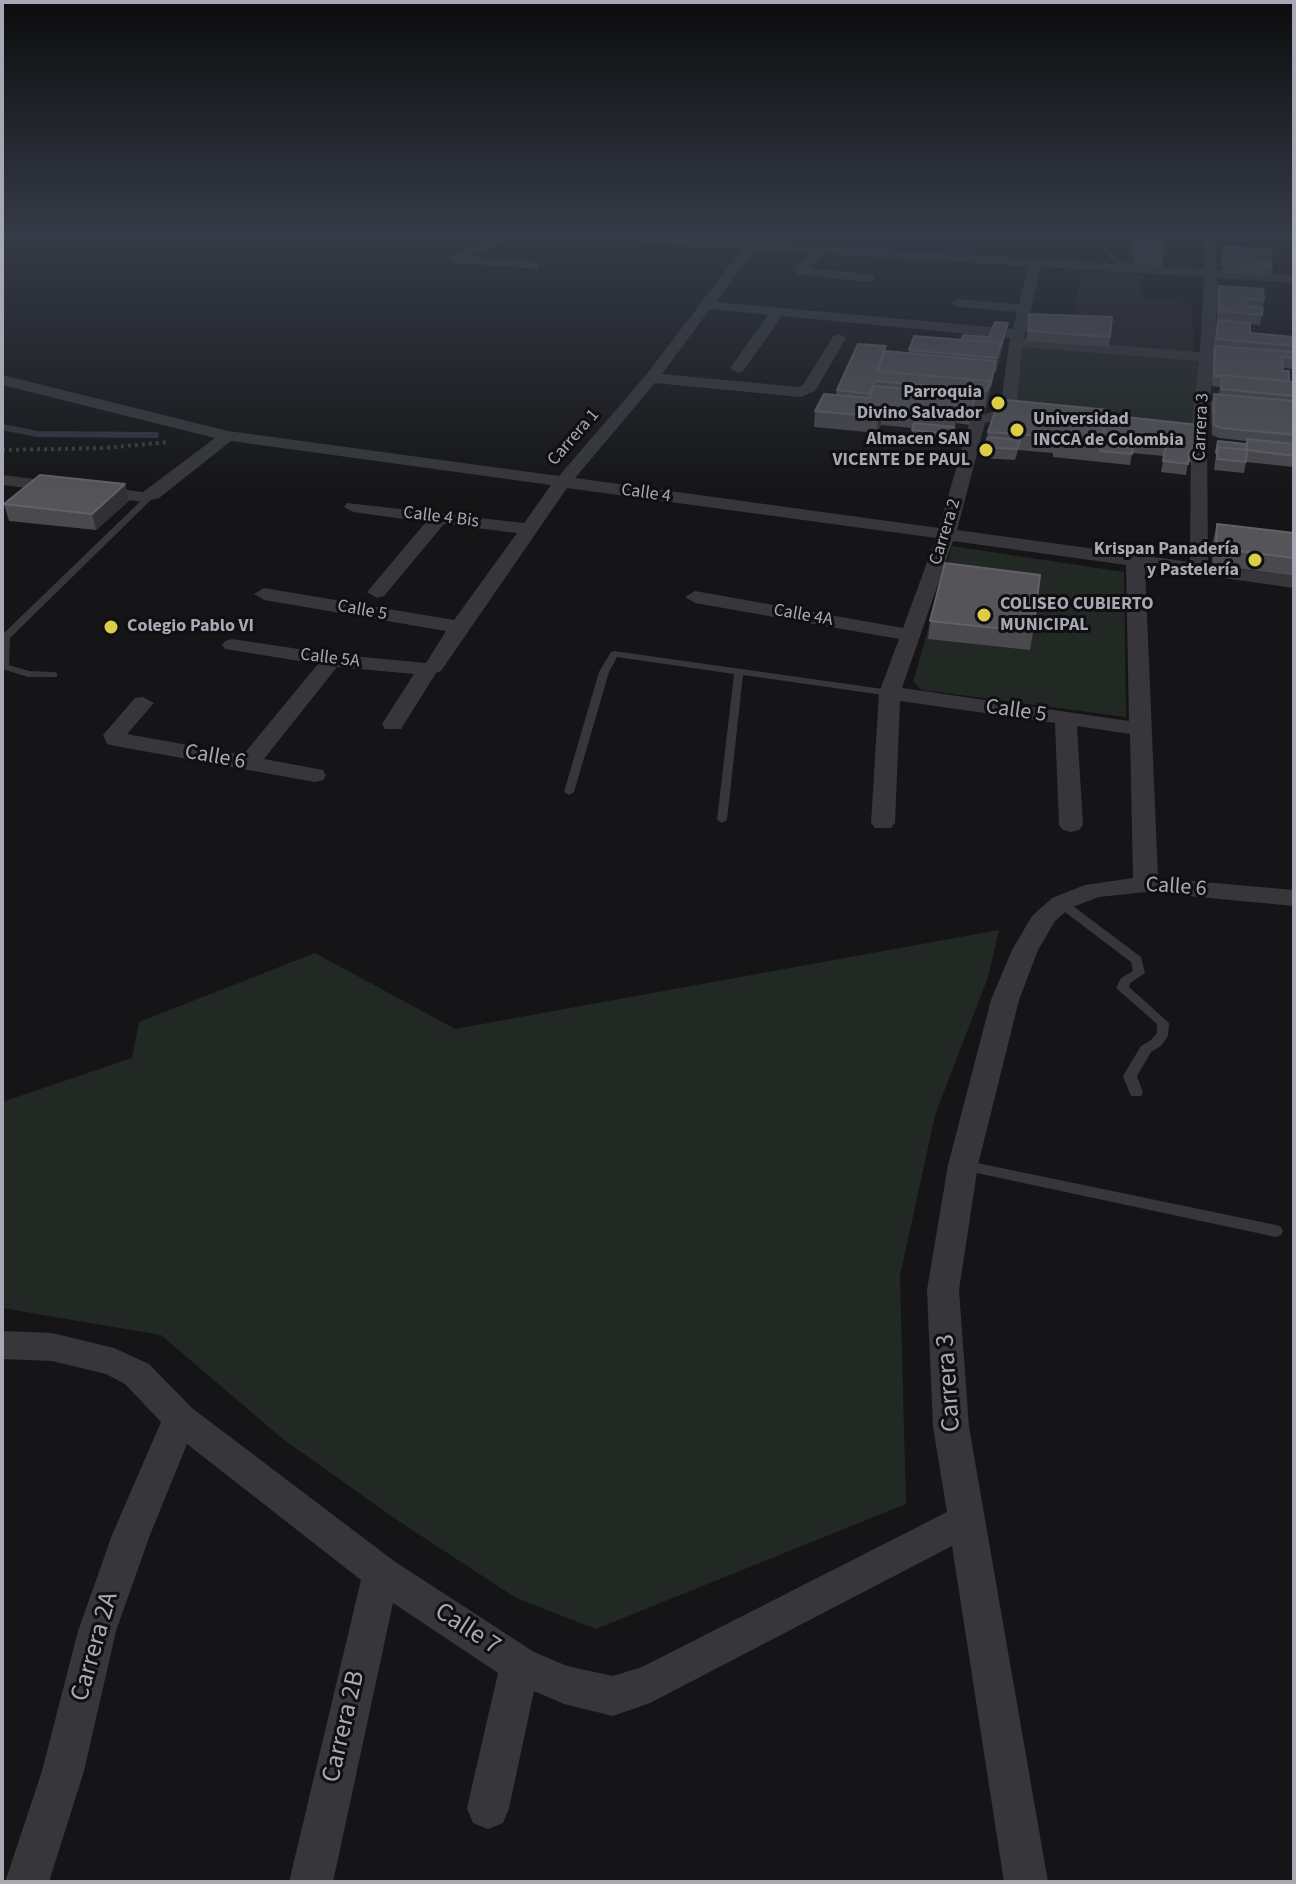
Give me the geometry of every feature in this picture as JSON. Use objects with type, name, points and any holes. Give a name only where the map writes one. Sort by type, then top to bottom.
[{"type":"street","name":"Carrera 1","points":[[393,724],[428,669],[434,667],[562,483],[693,324]]},
{"type":"street","points":[[738,368],[769,324]]},
{"type":"street","points":[[897,324],[1193,357],[1207,355],[1294,360]]},
{"type":"street","name":"Carrera 2","points":[[883,823],[890,693],[946,536],[978,420],[1016,414],[1017,338],[1021,324]]},
{"type":"street","name":"Carrera 3","points":[[1199,571],[1199,435],[1209,324]]},
{"type":"street","points":[[651,378],[801,392],[809,388],[839,338]]},
{"type":"street","name":"Calle 4","points":[[3,380],[228,436],[1294,582]]},
{"type":"street","points":[[2,480],[136,496],[153,494],[228,436]]},
{"type":"street","points":[[2,493],[37,483]]},
{"type":"street","name":"Calle 4 Bis","points":[[353,507],[528,529]]},
{"type":"street","points":[[377,592],[439,518]]},
{"type":"street","points":[[1135,562],[1146,884]]},
{"type":"street","name":"Calle 5","points":[[264,594],[459,627]]},
{"type":"street","name":"Calle 4A","points":[[695,597],[911,635]]},
{"type":"street","name":"Calle 5A","points":[[232,645],[332,660],[428,669]]},
{"type":"street","points":[[248,764],[332,660]]},
{"type":"street","name":"Calle 5","points":[[890,693],[1142,729]]},
{"type":"street","name":"Calle 6","points":[[143,703],[114,735],[115,739],[315,775]]},
{"type":"street","points":[[1066,719],[1071,825]]},
{"type":"street","name":"Calle 6","points":[[1061,903],[1094,890],[1146,884],[1294,898]]},
{"type":"street","name":"Carrera 3","points":[[1026,1882],[951,1427],[943,1290],[963,1165],[1005,1000],[1025,950],[1045,916],[1061,903]]},
{"type":"street","name":"Calle 7","points":[[2,1345],[52,1347],[114,1362],[137,1374],[180,1418],[381,1573],[520,1665],[564,1685],[613,1696],[650,1684],[967,1520]]},
{"type":"street","name":"Carrera 2A","points":[[27,1882],[63,1771],[97,1631],[131,1535],[180,1418]]},
{"type":"street","name":"Carrera 2B","points":[[311,1882],[381,1573]]},
{"type":"street","points":[[488,1808],[520,1665]]},
{"type":"lane","points":[[54,675],[28,674],[4,667],[5,637],[153,494]]},
{"type":"lane","points":[[569,792],[604,672],[614,654],[890,693]]},
{"type":"lane","points":[[722,820],[739,671]]},
{"type":"lane","points":[[1061,903],[1137,960],[1139,973],[1125,981],[1122,988],[1163,1023],[1163,1033],[1156,1043],[1146,1049],[1130,1076],[1136,1093]]},
{"type":"lane","points":[[963,1165],[1276,1231]]},
{"type":"path","points":[[2,450],[105,448],[228,436]]},
{"type":"shaded area","points":[[1075,324],[1193,324],[1194,354],[1109,347]]},
{"type":"shaded area","points":[[1015,342],[1207,355],[1199,431],[1008,413]]},
{"type":"shaded area","points":[[952,546],[1124,572],[1126,717],[922,690],[913,682]]},
{"type":"shaded area","points":[[999,930],[988,977],[935,1115],[900,1276],[906,1504],[596,1629],[516,1598],[400,1522],[284,1440],[161,1335],[2,1308],[2,1102],[132,1058],[139,1022],[315,953],[455,1029]]},
{"type":"building","points":[[994,324],[1008,324],[1000,348],[1001,343],[961,340],[963,335],[989,337]]},
{"type":"building","points":[[1028,324],[1111,324],[1110,337],[1028,331]]},
{"type":"building","points":[[1218,324],[1250,324],[1250,333],[1294,337],[1294,346],[1216,339]]},
{"type":"building","points":[[914,336],[1001,343],[997,358],[909,350]]},
{"type":"building","points":[[858,344],[886,346],[876,371],[990,381],[987,391],[875,381],[870,394],[837,390]]},
{"type":"building","points":[[1215,346],[1294,352],[1294,358],[1282,357],[1283,371],[1289,371],[1289,381],[1214,376]]},
{"type":"building","points":[[885,351],[996,361],[990,386],[990,381],[877,371]]},
{"type":"building","points":[[1222,375],[1294,382],[1294,396],[1221,389]]},
{"type":"building","points":[[874,386],[976,395],[972,409],[958,407],[956,416],[882,409],[878,417],[815,411],[824,394],[869,398]]},
{"type":"building","points":[[1214,394],[1294,401],[1294,435],[1214,425]]},
{"type":"building","points":[[1007,400],[1108,410],[1101,446],[1055,441],[1056,437],[988,432],[998,403]]},
{"type":"building","points":[[1107,415],[1199,425],[1196,451],[1190,450],[1188,464],[1163,461],[1166,445],[1134,442],[1132,454],[1100,451]]},
{"type":"building","points":[[914,423],[954,427],[952,434],[912,430]]},
{"type":"building","points":[[988,437],[1020,440],[1017,449],[984,447]]},
{"type":"building","points":[[1247,439],[1294,444],[1294,456],[1247,450]]},
{"type":"building","points":[[1218,441],[1246,444],[1246,450],[1218,447],[1216,453]]},
{"type":"building","points":[[1218,447],[1247,450],[1246,462],[1217,459]]},
{"type":"building","points":[[40,475],[125,484],[92,514],[4,504]]},
{"type":"building","points":[[1217,524],[1294,533],[1294,558],[1216,548]]},
{"type":"building","name":"COLISEO CUBIERTO MUNICIPAL","points":[[945,563],[1040,575],[1033,632],[930,621]]},
{"type":"waterway","points":[[2,427],[38,434],[156,435]]},
{"type":"place","name":"Parroquia Divino Salvador","points":[[998,403]]},
{"type":"place","name":"Universidad INCCA de Colombia","points":[[1017,430]]},
{"type":"place","name":"Almacen SAN VICENTE DE PAUL","points":[[986,450]]},
{"type":"place","name":"Krispan Panadería y Pastelería","points":[[1255,560]]},
{"type":"place","name":"COLISEO CUBIERTO MUNICIPAL","points":[[984,615]]},
{"type":"place","name":"Colegio Pablo VI","points":[[111,627]]}]
